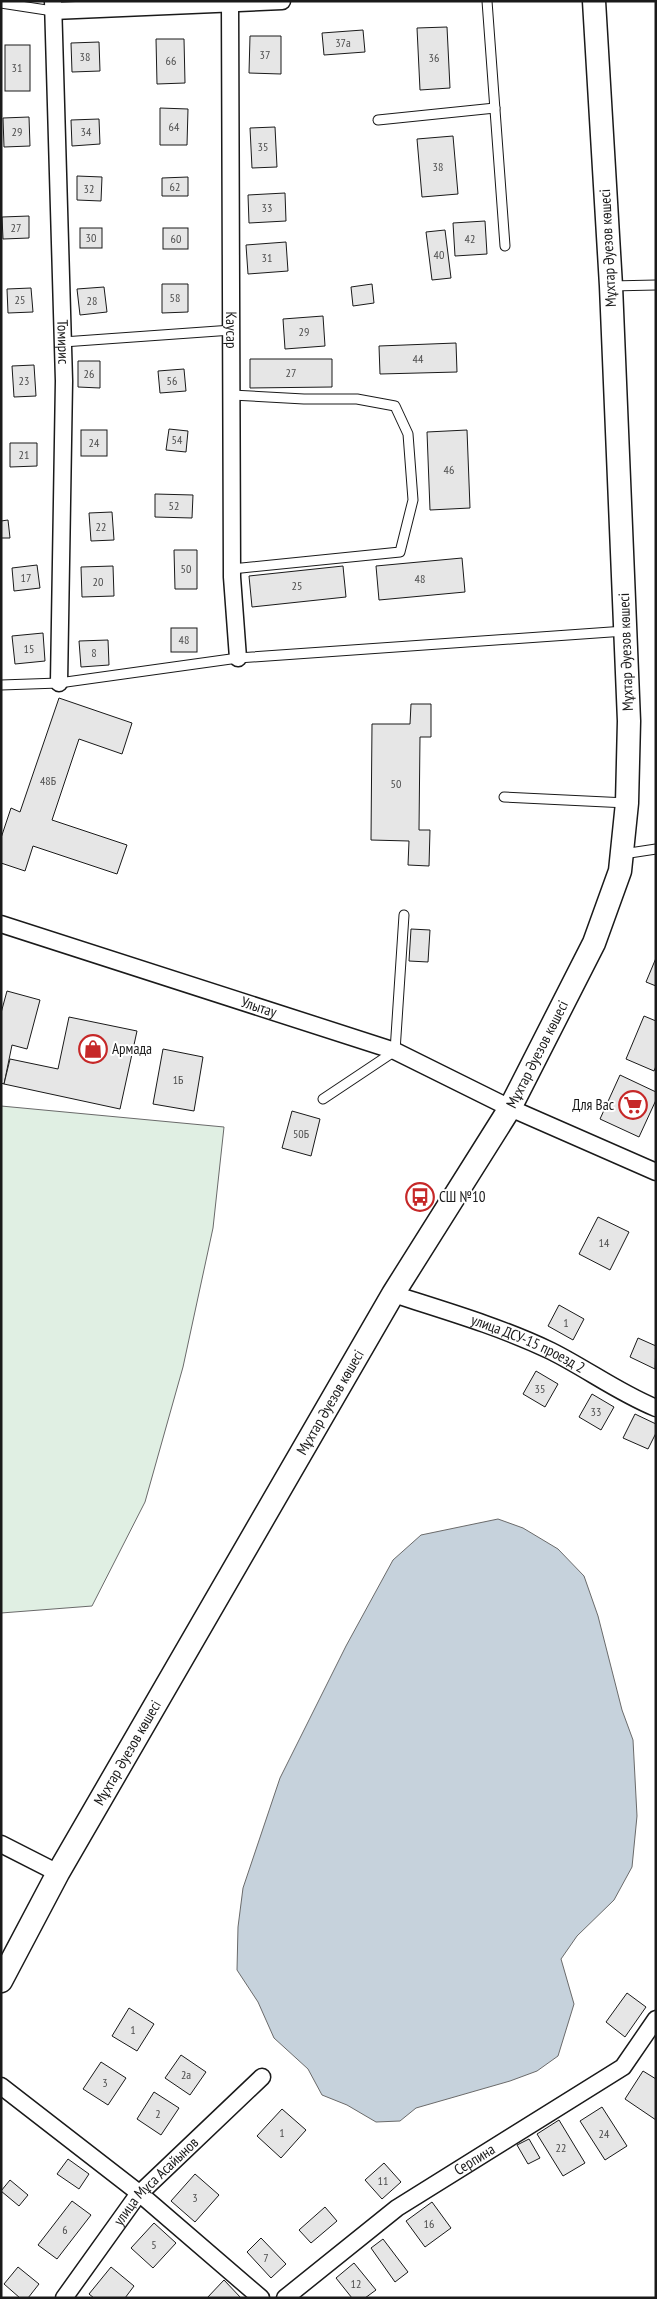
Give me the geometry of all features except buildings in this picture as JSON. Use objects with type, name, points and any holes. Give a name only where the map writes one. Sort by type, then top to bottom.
[{"type":"main road","name":"Мұхтар Әуезов көшесі","points":[[1,1981],[58,1873],[393,1294],[510,1108],[594,943],[611,899],[623,854],[629,756],[611,286],[594,1]]},
{"type":"street","points":[[53,6],[282,1]]},
{"type":"street","name":"Каусар","points":[[230,3],[232,569],[238,658]]},
{"type":"street","name":"Томирис","points":[[53,6],[63,342],[59,683]]},
{"type":"street","name":"Улытау","points":[[1,924],[395,1050],[510,1108]]},
{"type":"street","points":[[510,1108],[656,1172]]},
{"type":"street","name":"улица ДСУ-15 проезд 2","points":[[393,1294],[480,1323],[551,1351],[637,1400],[656,1408]]},
{"type":"street","points":[[1,1844],[58,1873]]},
{"type":"street","name":"Серпина","points":[[285,2298],[397,2208],[623,2067],[656,2019]]},
{"type":"street","name":"улица Мұса Асайынов","points":[[64,2298],[139,2193],[262,2077]]},
{"type":"street","points":[[1,2086],[139,2193],[261,2298]]},
{"type":"lane","points":[[487,1],[505,246]]},
{"type":"lane","points":[[1,3],[53,6]]},
{"type":"lane","points":[[378,120],[494,108]]},
{"type":"lane","points":[[611,286],[656,285]]},
{"type":"lane","points":[[63,342],[232,330]]},
{"type":"lane","points":[[232,395],[304,399],[357,399],[395,406],[408,434],[413,500],[400,552],[232,569]]},
{"type":"lane","points":[[1,685],[59,683],[238,658],[625,631]]},
{"type":"lane","points":[[504,797],[627,803]]},
{"type":"lane","points":[[623,854],[656,849]]},
{"type":"lane","points":[[322,1098],[395,1050],[404,915]]},
{"type":"green space","points":[[1,1106],[224,1127],[213,1228],[183,1367],[145,1502],[92,1606],[1,1613]]},
{"type":"shaded area","points":[[498,1519],[523,1528],[558,1549],[584,1576],[598,1616],[622,1710],[633,1740],[637,1816],[632,1867],[614,1900],[577,1936],[561,1959],[574,2004],[558,2056],[537,2071],[510,2081],[416,2108],[400,2121],[376,2122],[347,2105],[322,2095],[308,2069],[274,2038],[258,2002],[237,1970],[238,1927],[243,1888],[280,1778],[346,1646],[393,1560],[421,1535]]},
{"type":"place","name":"Армада","points":[[93,1049]]},
{"type":"place","name":"Для Вас","points":[[633,1105]]},
{"type":"place","name":"СШ №10","points":[[420,1197]]}]
